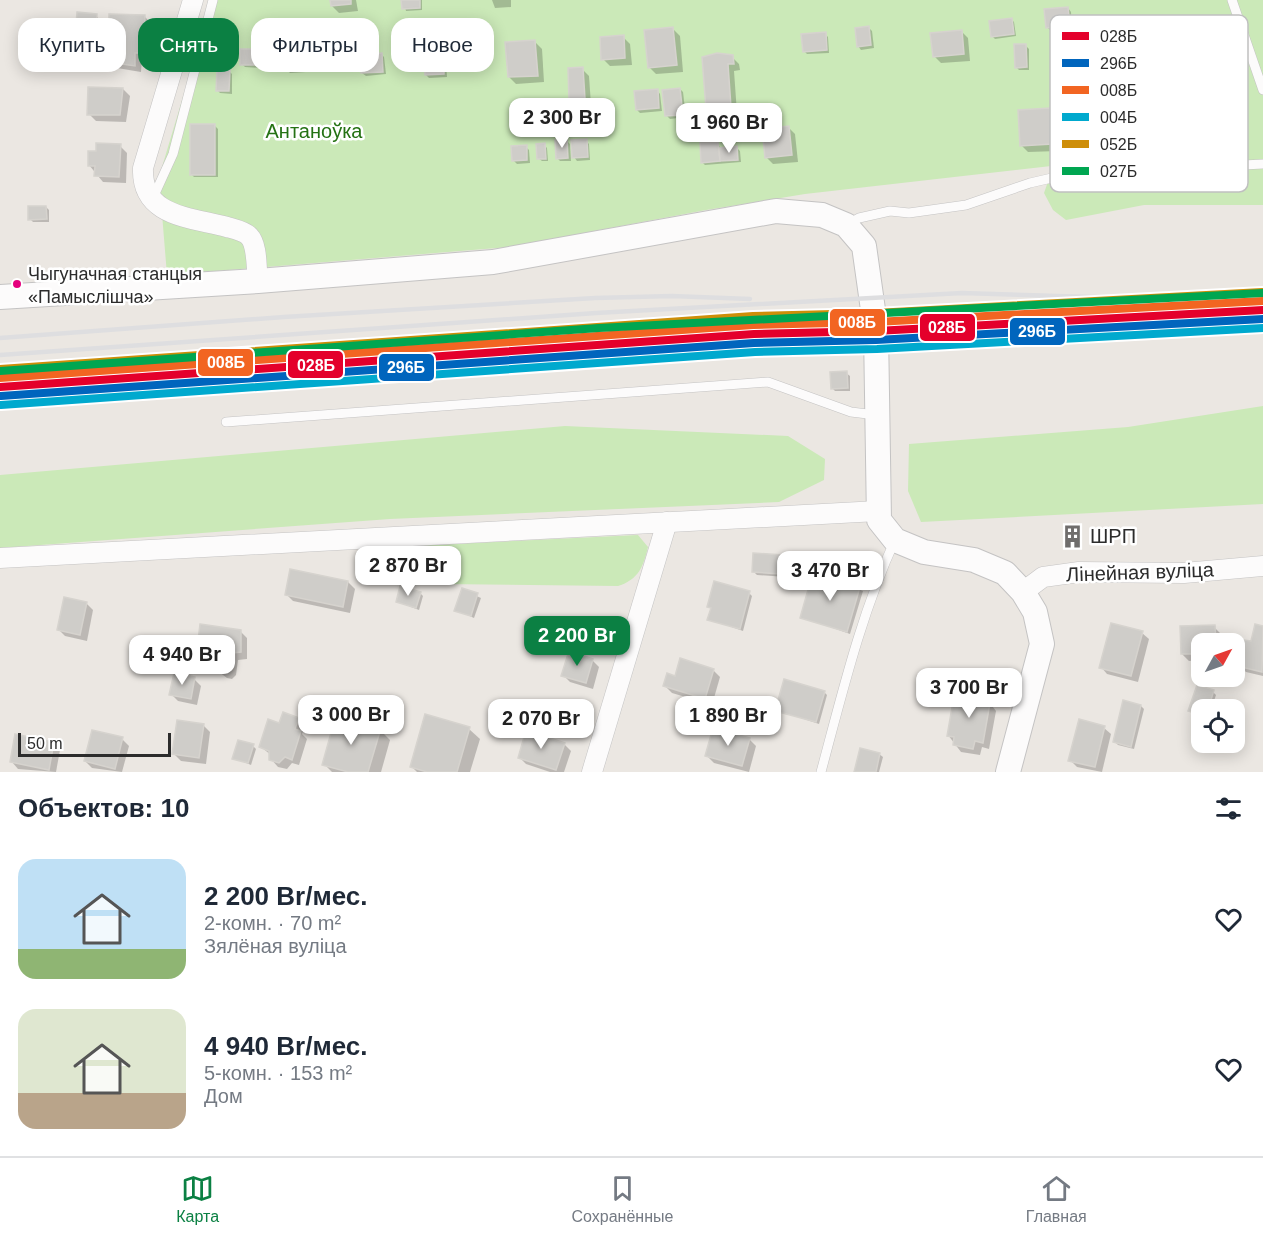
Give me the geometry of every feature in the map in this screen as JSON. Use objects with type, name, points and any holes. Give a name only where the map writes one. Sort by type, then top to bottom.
[{"type":"street","points":[[193,0],[143,168],[145,191],[159,208],[237,230],[249,236],[254,246],[258,281]]},
{"type":"street","points":[[0,297],[258,281],[519,258],[776,212],[822,215],[846,225],[857,235],[867,255],[876,331],[878,511],[884,529],[895,540],[924,552],[974,560],[1005,573],[1023,592],[1035,612],[1042,645],[1008,772]]},
{"type":"street","points":[[0,558],[878,511]]},
{"type":"street","points":[[592,772],[667,522]]},
{"type":"street","name":"Лінейная вуліца","points":[[1023,592],[1043,577],[1079,572],[1185,573],[1263,566]]},
{"type":"lane","points":[[152,201],[173,154],[201,38],[213,0]]},
{"type":"lane","points":[[1232,0],[1237,15]]},
{"type":"lane","points":[[1248,46],[1263,90]]},
{"type":"lane","points":[[1248,165],[1263,164]]},
{"type":"lane","points":[[846,225],[859,218],[890,211],[909,213],[966,205],[1050,178]]},
{"type":"lane","points":[[226,422],[768,382],[851,412],[876,415]]},
{"type":"lane","points":[[821,772],[854,651],[880,572],[895,540]]},
{"type":"green space","name":"Антаноўка","points":[[212,0],[1263,0],[1263,205],[1144,205],[1066,220],[1053,210],[1044,193],[1050,176],[1050,192],[1248,192],[1248,15],[1050,15],[1050,166],[805,194],[509,247],[167,275],[159,177],[190,72],[239,72],[239,18],[207,18]]},
{"type":"green space","points":[[1263,406],[1263,504],[921,522],[908,491],[909,444],[1128,427]]},
{"type":"green space","points":[[565,426],[788,436],[825,459],[824,480],[779,502],[390,519],[0,548],[0,475]]},
{"type":"green space","points":[[638,535],[648,547],[644,561],[631,580],[618,586],[440,584],[361,576],[360,566],[364,552],[370,548]]},
{"type":"building","points":[[330,0],[351,0],[351,4],[331,6]]},
{"type":"building","points":[[401,0],[420,0],[420,8],[402,9]]},
{"type":"building","points":[[1068,7],[1069,15],[1050,15],[1050,28],[1046,28],[1044,9]]},
{"type":"building","points":[[77,12],[97,14],[97,18],[77,18]]},
{"type":"building","points":[[109,14],[145,15],[145,18],[138,18],[138,53],[135,53],[135,66],[126,65],[126,18],[109,18]]},
{"type":"building","points":[[1012,18],[1014,34],[991,37],[989,21]]},
{"type":"building","points":[[869,26],[871,45],[857,47],[855,28]]},
{"type":"building","points":[[673,27],[677,65],[648,68],[644,30]]},
{"type":"building","points":[[962,30],[964,54],[933,57],[930,33]]},
{"type":"building","points":[[826,32],[827,50],[803,52],[801,34]]},
{"type":"building","points":[[624,35],[625,58],[601,60],[600,37]]},
{"type":"building","points":[[535,40],[538,76],[508,77],[505,42]]},
{"type":"building","points":[[1014,44],[1026,44],[1027,67],[1015,68]]},
{"type":"building","points":[[240,49],[251,49],[251,65],[240,65]]},
{"type":"building","points":[[379,53],[382,53],[383,72],[361,73],[379,72]]},
{"type":"building","points":[[717,53],[733,55],[734,64],[728,64],[731,107],[706,109],[702,57]]},
{"type":"building","points":[[583,67],[585,99],[569,100],[568,68]]},
{"type":"building","points":[[217,72],[230,72],[229,91],[216,91]]},
{"type":"building","points":[[425,72],[444,72],[444,74],[425,75]]},
{"type":"building","points":[[88,87],[123,88],[120,115],[87,115]]},
{"type":"building","points":[[680,88],[683,115],[665,116],[662,90]]},
{"type":"building","points":[[658,89],[659,108],[636,110],[634,91]]},
{"type":"building","points":[[1050,108],[1050,144],[1020,146],[1018,110]]},
{"type":"building","points":[[190,124],[215,124],[215,175],[190,175]]},
{"type":"building","points":[[789,126],[792,155],[765,158],[762,129]]},
{"type":"building","points":[[567,139],[568,158],[556,159],[555,140]]},
{"type":"building","points":[[587,139],[588,157],[572,158],[571,140]]},
{"type":"building","points":[[718,142],[720,161],[701,163],[700,143]]},
{"type":"building","points":[[96,143],[121,144],[119,177],[94,176],[95,166],[88,166],[88,151],[96,151]]},
{"type":"building","points":[[545,143],[546,159],[537,159],[536,144]]},
{"type":"building","points":[[527,145],[527,160],[512,161],[511,146]]},
{"type":"building","points":[[737,146],[738,160],[720,161],[719,148]]},
{"type":"building","points":[[28,206],[46,206],[47,219],[28,220]]},
{"type":"building","points":[[847,371],[848,388],[831,389],[830,372]]},
{"type":"building","points":[[753,553],[813,557],[812,576],[752,572]]},
{"type":"building","points":[[290,569],[348,581],[343,607],[285,595]]},
{"type":"building","points":[[813,572],[860,587],[847,632],[800,618]]},
{"type":"building","points":[[714,581],[750,591],[740,629],[707,620],[711,608],[707,607]]},
{"type":"building","points":[[400,586],[421,592],[416,608],[396,602]]},
{"type":"building","points":[[462,588],[478,593],[471,616],[454,611]]},
{"type":"building","points":[[64,597],[87,602],[80,635],[57,630]]},
{"type":"building","points":[[1111,623],[1143,631],[1131,676],[1099,668]]},
{"type":"building","points":[[200,624],[241,630],[241,652],[232,653],[230,668],[225,672],[219,672],[216,666],[209,665],[210,658],[196,657]]},
{"type":"building","points":[[1255,624],[1263,626],[1262,672],[1245,668],[1245,640],[1251,641]]},
{"type":"building","points":[[1215,625],[1215,633],[1191,633],[1191,654],[1181,654],[1180,626]]},
{"type":"building","points":[[569,651],[593,659],[586,683],[561,676]]},
{"type":"building","points":[[680,658],[714,669],[705,699],[663,686],[667,673],[675,676]]},
{"type":"building","points":[[174,673],[195,677],[191,699],[169,695]]},
{"type":"building","points":[[784,679],[825,691],[816,722],[775,711]]},
{"type":"building","points":[[1196,687],[1214,690],[1211,699],[1192,699]]},
{"type":"building","points":[[964,689],[984,693],[982,701],[990,703],[983,743],[975,741],[973,749],[953,745],[954,737],[947,736],[954,696],[962,698]]},
{"type":"building","points":[[1123,700],[1141,705],[1131,747],[1113,742]]},
{"type":"building","points":[[283,712],[299,718],[295,729],[301,731],[292,760],[285,757],[279,763],[269,760],[269,751],[259,747],[268,719],[279,723]]},
{"type":"building","points":[[425,714],[470,727],[457,772],[427,772],[410,767]]},
{"type":"building","points":[[336,715],[381,728],[368,772],[348,772],[322,765]]},
{"type":"building","points":[[1079,719],[1105,726],[1095,767],[1068,761]]},
{"type":"building","points":[[177,720],[204,724],[199,758],[172,754]]},
{"type":"building","points":[[713,728],[750,738],[742,766],[705,756]]},
{"type":"building","points":[[92,730],[123,737],[115,769],[84,761]]},
{"type":"building","points":[[526,730],[565,743],[556,770],[518,758]]},
{"type":"building","points":[[15,734],[54,742],[49,770],[10,762]]},
{"type":"building","points":[[238,740],[254,744],[248,763],[232,759]]},
{"type":"building","points":[[860,748],[880,753],[876,772],[854,772]]},
{"type":"railway","points":[[0,355],[596,313],[962,293],[1158,299]]},
{"type":"railway","points":[[0,338],[284,317],[595,298],[672,296],[750,299]]},
{"type":"railway","points":[[0,402],[242,384],[1263,324]]},
{"type":"transit line","name":"052Б","points":[[0,369],[753,316],[875,313],[1262,292]]},
{"type":"transit line","name":"027Б","points":[[0,371],[599,328],[1263,293]]},
{"type":"transit line","name":"008Б","points":[[0,378],[753,325],[876,322],[1263,301]]},
{"type":"transit line","name":"028Б","points":[[0,387],[754,334],[876,331],[1263,310]]},
{"type":"transit line","name":"296Б","points":[[1,396],[754,343],[876,340],[1263,319]]},
{"type":"transit line","name":"004Б","points":[[1,405],[755,352],[877,349],[1263,328]]},
{"type":"place","name":"Чыгуначная станцыя «Памыслішча»","points":[[17,284]]},
{"type":"place","name":"ШРП","points":[[1072,536]]}]
